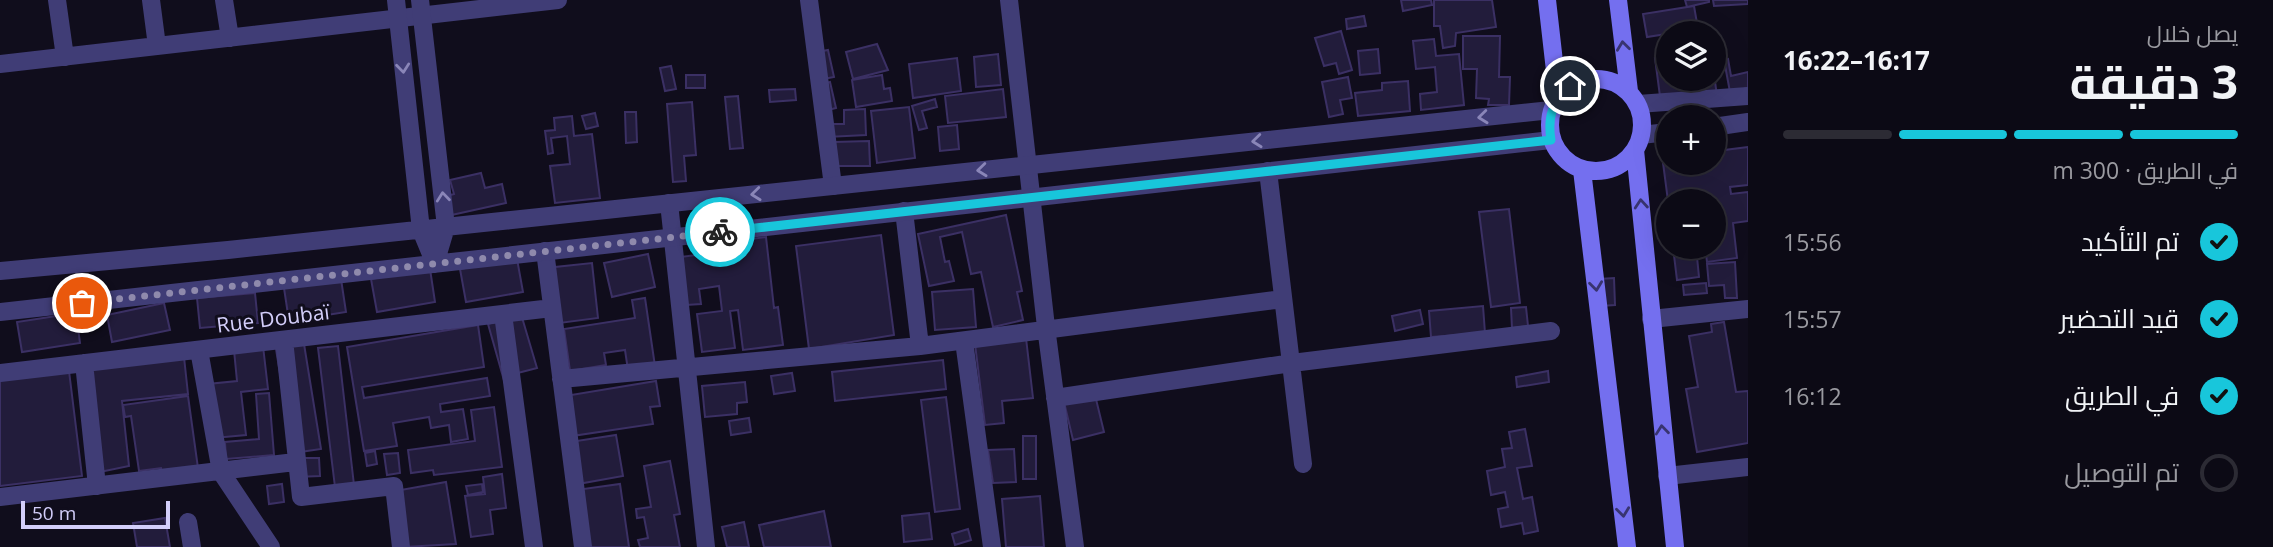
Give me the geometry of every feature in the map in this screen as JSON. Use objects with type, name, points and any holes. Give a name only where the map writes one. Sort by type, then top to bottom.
[{"type":"main road","points":[[1547,0],[1555,103],[1549,125],[1551,140],[1569,163],[1583,170],[1597,172],[1612,169],[1638,143]]},
{"type":"main road","points":[[1618,0],[1633,98],[1642,120],[1638,143],[1651,319],[1675,547]]},
{"type":"main road","points":[[1555,103],[1570,86],[1592,79],[1616,82],[1633,98]]},
{"type":"main road","points":[[1583,170],[1627,547]]},
{"type":"street","points":[[57,0],[65,57]]},
{"type":"street","points":[[151,0],[157,46]]},
{"type":"street","points":[[225,0],[230,38]]},
{"type":"street","points":[[396,0],[421,230],[435,264]]},
{"type":"street","points":[[0,64],[398,18],[421,8],[551,0]]},
{"type":"street","points":[[809,0],[833,186]]},
{"type":"street","points":[[1009,0],[1026,165],[1075,547]]},
{"type":"street","points":[[421,8],[446,227],[435,264]]},
{"type":"street","points":[[1633,98],[1748,96]]},
{"type":"street","points":[[0,271],[833,186],[1555,103]]},
{"type":"street","points":[[1726,125],[1748,122]]},
{"type":"street","points":[[1638,143],[1656,136]]},
{"type":"street","points":[[0,312],[1551,140]]},
{"type":"street","points":[[1268,171],[1303,464]]},
{"type":"street","points":[[669,203],[706,547]]},
{"type":"street","points":[[904,211],[920,346]]},
{"type":"street","points":[[545,251],[583,547]]},
{"type":"street","points":[[561,379],[686,370],[920,346],[1046,327],[1283,299]]},
{"type":"street","name":"Rue Doubaï","points":[[0,373],[552,309]]},
{"type":"street","points":[[1651,319],[1748,309]]},
{"type":"street","points":[[503,314],[534,547]]},
{"type":"street","points":[[1055,398],[1292,363],[1550,331]]},
{"type":"street","points":[[284,340],[295,462],[301,498],[394,486],[401,547]]},
{"type":"street","points":[[964,341],[992,547]]},
{"type":"street","points":[[199,350],[221,472],[271,547]]},
{"type":"street","points":[[84,363],[97,486]]},
{"type":"street","points":[[0,497],[295,462]]},
{"type":"street","points":[[1667,476],[1748,467]]},
{"type":"street","points":[[188,522],[192,547]]},
{"type":"building","points":[[1401,0],[1431,0],[1432,5],[1403,11]]},
{"type":"building","points":[[1434,0],[1492,0],[1496,27],[1456,33],[1455,46],[1443,48],[1440,26],[1434,26]]},
{"type":"building","points":[[1685,0],[1709,0],[1709,2],[1687,7]]},
{"type":"building","points":[[1713,0],[1748,0],[1748,4],[1714,6]]},
{"type":"building","points":[[1694,6],[1697,21],[1656,21],[1656,36],[1647,37],[1643,14]]},
{"type":"building","points":[[1364,16],[1366,26],[1347,29],[1346,19]]},
{"type":"building","points":[[1341,31],[1352,70],[1339,74],[1336,63],[1324,66],[1315,38]]},
{"type":"building","points":[[1463,36],[1500,36],[1499,77],[1510,77],[1509,105],[1488,105],[1489,99],[1476,98],[1477,69],[1463,69]]},
{"type":"building","points":[[1434,39],[1436,56],[1459,54],[1464,105],[1421,110],[1420,94],[1437,92],[1435,67],[1416,69],[1413,41]]},
{"type":"building","points":[[877,44],[888,70],[853,79],[846,52]]},
{"type":"building","points":[[1378,49],[1380,73],[1360,75],[1358,51]]},
{"type":"building","points":[[828,50],[834,77],[818,80],[812,53]]},
{"type":"building","points":[[998,54],[1001,85],[976,87],[974,57]]},
{"type":"building","points":[[957,58],[961,91],[913,98],[909,64]]},
{"type":"building","points":[[1726,60],[1731,76],[1748,72],[1748,88],[1730,92]]},
{"type":"building","points":[[671,66],[676,89],[665,91],[660,68]]},
{"type":"building","points":[[686,75],[705,75],[705,88],[686,88]]},
{"type":"building","points":[[882,75],[884,89],[890,88],[892,101],[856,107],[852,80]]},
{"type":"building","points":[[1348,77],[1352,98],[1340,100],[1343,114],[1329,117],[1322,82]]},
{"type":"building","points":[[1408,81],[1410,111],[1358,116],[1355,93],[1382,90],[1382,83]]},
{"type":"building","points":[[830,82],[836,108],[824,111],[818,85]]},
{"type":"building","points":[[795,89],[796,100],[770,102],[769,90]]},
{"type":"building","points":[[1003,89],[1006,117],[948,123],[945,96]]},
{"type":"building","points":[[1659,91],[1716,91],[1717,96],[1661,104]]},
{"type":"building","points":[[738,96],[743,148],[730,149],[725,97]]},
{"type":"building","points":[[935,99],[937,107],[922,111],[927,128],[919,130],[912,106]]},
{"type":"building","points":[[692,102],[696,155],[684,156],[686,181],[673,182],[667,104]]},
{"type":"building","points":[[909,107],[915,158],[877,163],[871,111]]},
{"type":"building","points":[[865,109],[866,135],[827,137],[827,124],[844,124],[844,110]]},
{"type":"building","points":[[625,112],[636,112],[637,142],[626,143]]},
{"type":"building","points":[[595,113],[598,126],[586,129],[582,116]]},
{"type":"building","points":[[572,116],[574,136],[592,134],[600,198],[555,203],[550,166],[570,164],[567,136],[551,138],[553,153],[548,154],[545,131],[555,130],[554,118]]},
{"type":"building","points":[[957,125],[959,149],[940,151],[938,127]]},
{"type":"building","points":[[869,141],[870,166],[835,166],[834,142]]},
{"type":"building","points":[[1748,147],[1748,185],[1730,187],[1731,194],[1748,192],[1748,221],[1733,223],[1737,258],[1707,262],[1707,259],[1726,259],[1726,189],[1666,189],[1665,175],[1726,175],[1726,150]]},
{"type":"building","points":[[481,173],[485,188],[502,184],[506,203],[447,216],[443,197],[454,194],[450,180]]},
{"type":"building","points":[[1509,209],[1520,303],[1491,307],[1479,212]]},
{"type":"building","points":[[1006,215],[1022,291],[1017,292],[1023,320],[993,327],[981,272],[971,274],[962,232],[940,237],[945,262],[949,261],[954,281],[929,286],[918,234]]},
{"type":"building","points":[[881,235],[894,335],[809,349],[796,246]]},
{"type":"building","points":[[766,237],[774,308],[778,307],[783,345],[743,350],[738,310],[730,311],[735,348],[702,352],[697,314],[722,311],[719,286],[699,289],[701,304],[686,305],[680,257],[729,251],[728,242]]},
{"type":"building","points":[[648,254],[655,287],[612,297],[604,263]]},
{"type":"building","points":[[517,259],[523,292],[466,302],[460,269]]},
{"type":"building","points":[[1674,259],[1697,259],[1699,277],[1677,280]]},
{"type":"building","points":[[1735,262],[1737,298],[1725,298],[1724,285],[1709,286],[1707,264]]},
{"type":"building","points":[[592,263],[598,318],[552,324],[546,268]]},
{"type":"building","points":[[430,269],[435,302],[377,312],[371,279]]},
{"type":"building","points":[[1614,278],[1615,305],[1601,306],[1599,279]]},
{"type":"building","points":[[341,279],[346,312],[289,321],[284,288]]},
{"type":"building","points":[[1706,283],[1707,293],[1684,295],[1683,285]]},
{"type":"building","points":[[973,289],[976,327],[935,330],[932,292]]},
{"type":"building","points":[[255,293],[258,323],[200,328],[197,298]]},
{"type":"building","points":[[645,298],[656,373],[629,377],[625,350],[604,353],[606,365],[570,371],[564,329],[635,318],[632,300]]},
{"type":"building","points":[[164,303],[170,330],[112,342],[107,315]]},
{"type":"building","points":[[1483,306],[1485,333],[1431,337],[1429,311]]},
{"type":"building","points":[[1526,307],[1528,326],[1512,328],[1511,308]]},
{"type":"building","points":[[1420,310],[1423,324],[1395,331],[1392,316]]},
{"type":"building","points":[[76,313],[80,343],[22,352],[17,322]]},
{"type":"building","points":[[521,314],[537,368],[510,375],[507,391],[488,324]]},
{"type":"building","points":[[1724,322],[1736,392],[1748,391],[1748,443],[1697,452],[1686,389],[1698,387],[1689,336],[1712,332],[1711,324]]},
{"type":"building","points":[[478,325],[484,367],[362,387],[364,398],[487,378],[490,396],[440,404],[441,412],[463,409],[468,439],[451,442],[449,425],[431,428],[429,417],[393,423],[397,446],[364,451],[347,347]]},
{"type":"building","points":[[1026,338],[1033,398],[1002,401],[1004,423],[985,425],[975,344]]},
{"type":"building","points":[[304,344],[321,449],[293,453],[276,349]]},
{"type":"building","points":[[263,346],[268,389],[241,392],[246,435],[214,438],[208,384],[237,381],[234,350]]},
{"type":"building","points":[[338,346],[354,485],[335,487],[318,348]]},
{"type":"building","points":[[184,357],[188,394],[122,401],[129,466],[95,473],[90,367]]},
{"type":"building","points":[[943,360],[946,389],[835,401],[832,372]]},
{"type":"building","points":[[69,371],[82,476],[0,486],[0,380]]},
{"type":"building","points":[[1548,371],[1549,382],[1517,387],[1516,377]]},
{"type":"building","points":[[792,373],[795,391],[774,394],[771,376]]},
{"type":"building","points":[[656,381],[660,406],[650,407],[653,424],[572,436],[565,396]]},
{"type":"building","points":[[745,382],[747,402],[737,403],[737,414],[705,417],[702,386]]},
{"type":"building","points":[[269,393],[274,455],[226,459],[225,442],[259,439],[256,394]]},
{"type":"building","points":[[1095,395],[1104,432],[1073,440],[1064,402]]},
{"type":"building","points":[[188,396],[198,468],[162,473],[161,468],[139,471],[131,416],[125,417],[123,405]]},
{"type":"building","points":[[946,397],[960,509],[935,512],[921,400]]},
{"type":"building","points":[[494,407],[502,467],[434,475],[433,470],[411,473],[408,450],[475,441],[471,410]]},
{"type":"building","points":[[749,418],[751,432],[731,435],[729,421]]},
{"type":"building","points":[[1525,429],[1532,466],[1517,468],[1523,499],[1532,497],[1538,531],[1524,534],[1522,523],[1501,527],[1498,509],[1508,507],[1505,492],[1491,495],[1487,471],[1505,467],[1502,449],[1512,448],[1509,432]]},
{"type":"building","points":[[616,435],[623,476],[578,484],[570,442]]},
{"type":"building","points":[[1023,436],[1036,436],[1036,479],[1023,479]]},
{"type":"building","points":[[1014,449],[1016,482],[993,483],[988,450]]},
{"type":"building","points":[[375,451],[377,464],[367,466],[365,453]]},
{"type":"building","points":[[398,453],[400,473],[387,475],[384,454]]},
{"type":"building","points":[[296,458],[319,458],[320,476],[296,477]]},
{"type":"building","points":[[670,461],[680,514],[674,515],[680,547],[640,547],[638,540],[648,538],[644,517],[637,518],[636,509],[651,507],[644,466]]},
{"type":"building","points":[[502,474],[506,508],[490,510],[493,534],[471,537],[465,496],[485,494],[483,477]]},
{"type":"building","points":[[446,482],[456,544],[404,547],[395,491]]},
{"type":"building","points":[[282,484],[284,502],[269,504],[267,486]]},
{"type":"building","points":[[482,484],[483,492],[468,495],[466,486]]},
{"type":"building","points":[[620,484],[629,547],[584,547],[576,490]]},
{"type":"building","points":[[1040,496],[1044,547],[1006,547],[1002,499]]},
{"type":"building","points":[[824,511],[831,547],[764,547],[759,525]]},
{"type":"building","points":[[929,513],[932,539],[904,542],[902,516]]},
{"type":"building","points":[[165,518],[170,547],[137,547],[133,523]]},
{"type":"building","points":[[744,522],[749,547],[727,547],[722,527]]},
{"type":"building","points":[[968,529],[971,540],[955,545],[952,534]]},
{"type":"way so far","points":[[82,303],[720,232]]},
{"type":"route","points":[[720,232],[1551,140],[1551,110],[1558,97],[1570,86]]}]
